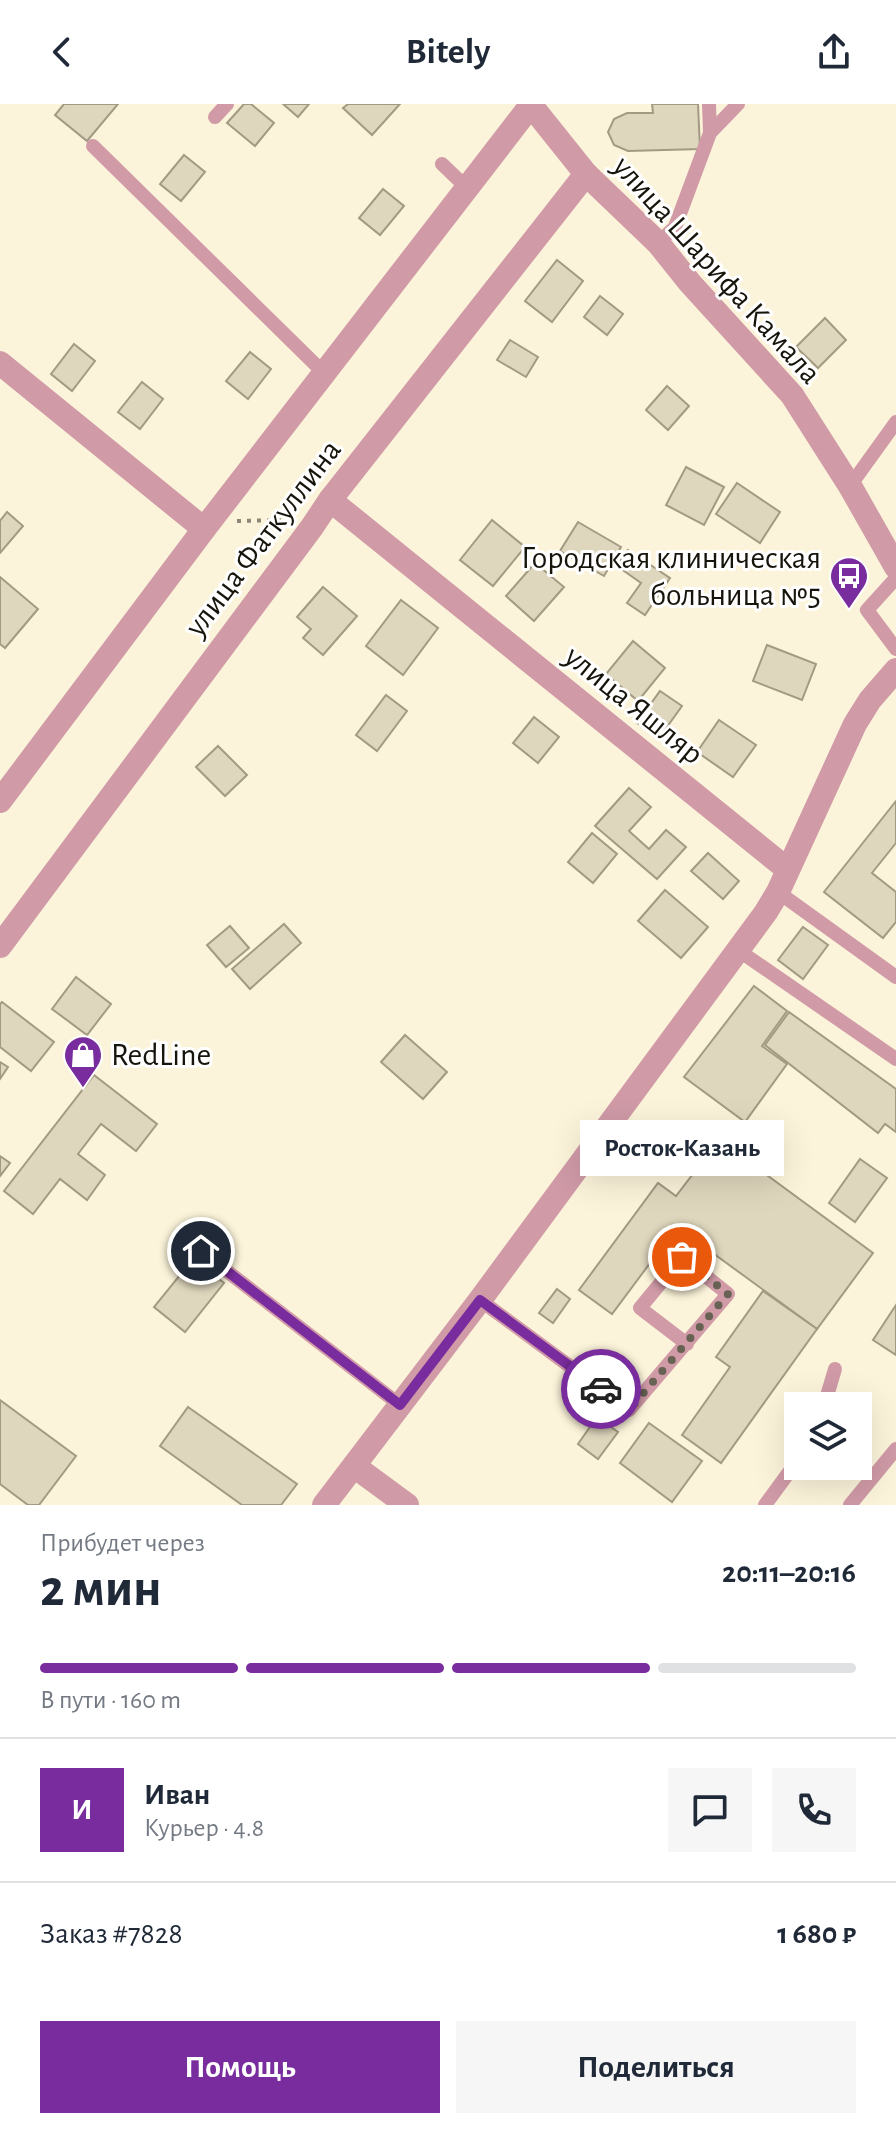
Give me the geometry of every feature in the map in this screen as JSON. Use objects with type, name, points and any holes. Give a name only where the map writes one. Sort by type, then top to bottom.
[{"type":"street","name":"улица Шарифа Камала","points":[[530,104],[586,174],[658,243],[690,283],[792,395],[850,486],[896,567]]},
{"type":"street","name":"улица Фаткуллина","points":[[0,801],[530,104]]},
{"type":"street","name":"улица Фаткуллина","points":[[0,946],[330,500],[586,174]]},
{"type":"street","points":[[0,363],[204,529]]},
{"type":"street","name":"улица Яшляр","points":[[330,500],[782,880]]},
{"type":"street","points":[[324,1505],[480,1300],[766,912],[855,724],[870,700],[896,670]]},
{"type":"street","points":[[354,1466],[407,1505]]},
{"type":"lane","points":[[215,117],[227,104]]},
{"type":"lane","points":[[658,243],[675,227],[710,133],[709,104]]},
{"type":"lane","points":[[710,133],[738,104]]},
{"type":"lane","points":[[93,146],[324,373]]},
{"type":"lane","points":[[442,164],[466,187]]},
{"type":"lane","points":[[850,486],[896,422]]},
{"type":"lane","points":[[896,578],[867,610],[896,649]]},
{"type":"lane","points":[[782,880],[896,977]]},
{"type":"lane","points":[[738,950],[896,1059]]},
{"type":"lane","points":[[201,1251],[400,1405]]},
{"type":"lane","points":[[480,1300],[629,1410],[687,1344],[728,1294],[682,1257],[640,1308],[687,1344]]},
{"type":"lane","points":[[828,1392],[835,1369]]},
{"type":"lane","points":[[850,1505],[896,1449]]},
{"type":"lane","points":[[765,1505],[784,1479]]},
{"type":"path","points":[[231,521],[299,520]]},
{"type":"building","points":[[64,104],[118,104],[87,141],[55,115]]},
{"type":"building","points":[[244,104],[251,104],[274,123],[255,146],[227,123]]},
{"type":"building","points":[[283,104],[309,104],[298,117]]},
{"type":"building","points":[[348,104],[400,104],[372,135],[343,108]]},
{"type":"building","points":[[652,104],[698,104],[700,149],[628,151],[614,145],[608,132],[614,119],[627,113],[653,113]]},
{"type":"building","points":[[184,155],[205,172],[181,201],[160,184]]},
{"type":"building","points":[[383,189],[404,206],[380,235],[359,218]]},
{"type":"building","points":[[557,260],[583,281],[552,322],[525,301]]},
{"type":"building","points":[[600,296],[623,314],[607,335],[584,317]]},
{"type":"building","points":[[825,318],[846,340],[818,368],[796,347]]},
{"type":"building","points":[[510,340],[538,357],[526,377],[497,360]]},
{"type":"building","points":[[74,344],[95,361],[72,391],[51,374]]},
{"type":"building","points":[[250,352],[271,369],[248,399],[226,381]]},
{"type":"building","points":[[142,382],[163,399],[140,429],[118,412]]},
{"type":"building","points":[[667,386],[689,406],[668,430],[646,410]]},
{"type":"building","points":[[686,467],[724,487],[704,525],[666,505]]},
{"type":"building","points":[[737,483],[780,512],[760,543],[716,514]]},
{"type":"building","points":[[7,512],[23,526],[0,553],[0,521]]},
{"type":"building","points":[[492,520],[525,547],[493,586],[460,560]]},
{"type":"building","points":[[578,522],[621,547],[604,576],[560,551]]},
{"type":"building","points":[[628,550],[670,578],[645,615],[627,603],[641,583],[617,566]]},
{"type":"building","points":[[535,563],[564,587],[534,621],[506,596]]},
{"type":"building","points":[[0,577],[38,609],[5,648],[0,644]]},
{"type":"building","points":[[323,587],[357,616],[323,655],[303,638],[311,629],[297,617]]},
{"type":"building","points":[[401,600],[438,628],[403,675],[366,646]]},
{"type":"building","points":[[633,641],[665,668],[638,701],[606,674]]},
{"type":"building","points":[[767,645],[816,664],[802,700],[753,681]]},
{"type":"building","points":[[660,691],[682,706],[659,738],[637,723]]},
{"type":"building","points":[[386,695],[407,711],[377,751],[356,735]]},
{"type":"building","points":[[534,717],[559,737],[538,763],[513,743]]},
{"type":"building","points":[[719,720],[756,745],[733,777],[697,752]]},
{"type":"building","points":[[218,746],[247,775],[225,796],[196,767]]},
{"type":"building","points":[[629,788],[651,807],[629,831],[649,849],[666,830],[686,847],[657,879],[595,826]]},
{"type":"building","points":[[896,801],[896,843],[872,873],[896,892],[896,922],[883,938],[824,892]]},
{"type":"building","points":[[592,833],[617,854],[593,883],[568,862]]},
{"type":"building","points":[[708,853],[739,881],[723,899],[691,871]]},
{"type":"building","points":[[665,890],[708,927],[681,958],[638,921]]},
{"type":"building","points":[[284,924],[301,943],[250,989],[232,969]]},
{"type":"building","points":[[230,926],[249,948],[226,967],[207,945]]},
{"type":"building","points":[[803,927],[828,945],[803,979],[778,960]]},
{"type":"building","points":[[76,977],[111,1004],[87,1035],[52,1009]]},
{"type":"building","points":[[754,986],[787,1011],[762,1046],[787,1064],[745,1122],[684,1077]]},
{"type":"building","points":[[2,1002],[54,1042],[31,1071],[0,1047]]},
{"type":"building","points":[[789,1012],[896,1089],[896,1132],[885,1124],[878,1133],[765,1045]]},
{"type":"building","points":[[405,1035],[447,1072],[423,1099],[381,1062]]},
{"type":"building","points":[[0,1062],[8,1067],[0,1079]]},
{"type":"building","points":[[94,1075],[157,1124],[136,1151],[101,1124],[78,1154],[105,1175],[87,1200],[60,1179],[33,1214],[4,1191]]},
{"type":"building","points":[[719,1140],[873,1253],[817,1329],[677,1227],[612,1314],[579,1290],[658,1183],[676,1196]]},
{"type":"building","points":[[0,1156],[10,1163],[0,1176]]},
{"type":"building","points":[[860,1159],[887,1178],[855,1222],[829,1203]]},
{"type":"building","points":[[193,1259],[224,1283],[185,1332],[154,1307]]},
{"type":"building","points":[[557,1289],[570,1299],[553,1323],[539,1313]]},
{"type":"building","points":[[763,1291],[817,1329],[721,1463],[682,1435],[730,1367],[716,1357]]},
{"type":"building","points":[[896,1305],[896,1355],[873,1340]]},
{"type":"building","points":[[0,1400],[76,1456],[39,1505],[28,1505],[0,1484]]},
{"type":"building","points":[[188,1407],[297,1484],[281,1505],[242,1505],[160,1446]]},
{"type":"building","points":[[597,1417],[618,1432],[598,1459],[578,1444]]},
{"type":"building","points":[[649,1423],[702,1461],[672,1502],[620,1463]]},
{"type":"way so far","points":[[601,1389],[629,1410],[728,1294],[682,1257]]},
{"type":"place","name":"Городская клиническая больница №5","points":[[849,610]]},
{"type":"place","name":"RedLine","points":[[83,1089]]},
{"type":"place","name":"Росток-Казань","points":[[682,1257]]},
{"type":"route","points":[[201,1251],[400,1405],[480,1300],[601,1389]]}]
